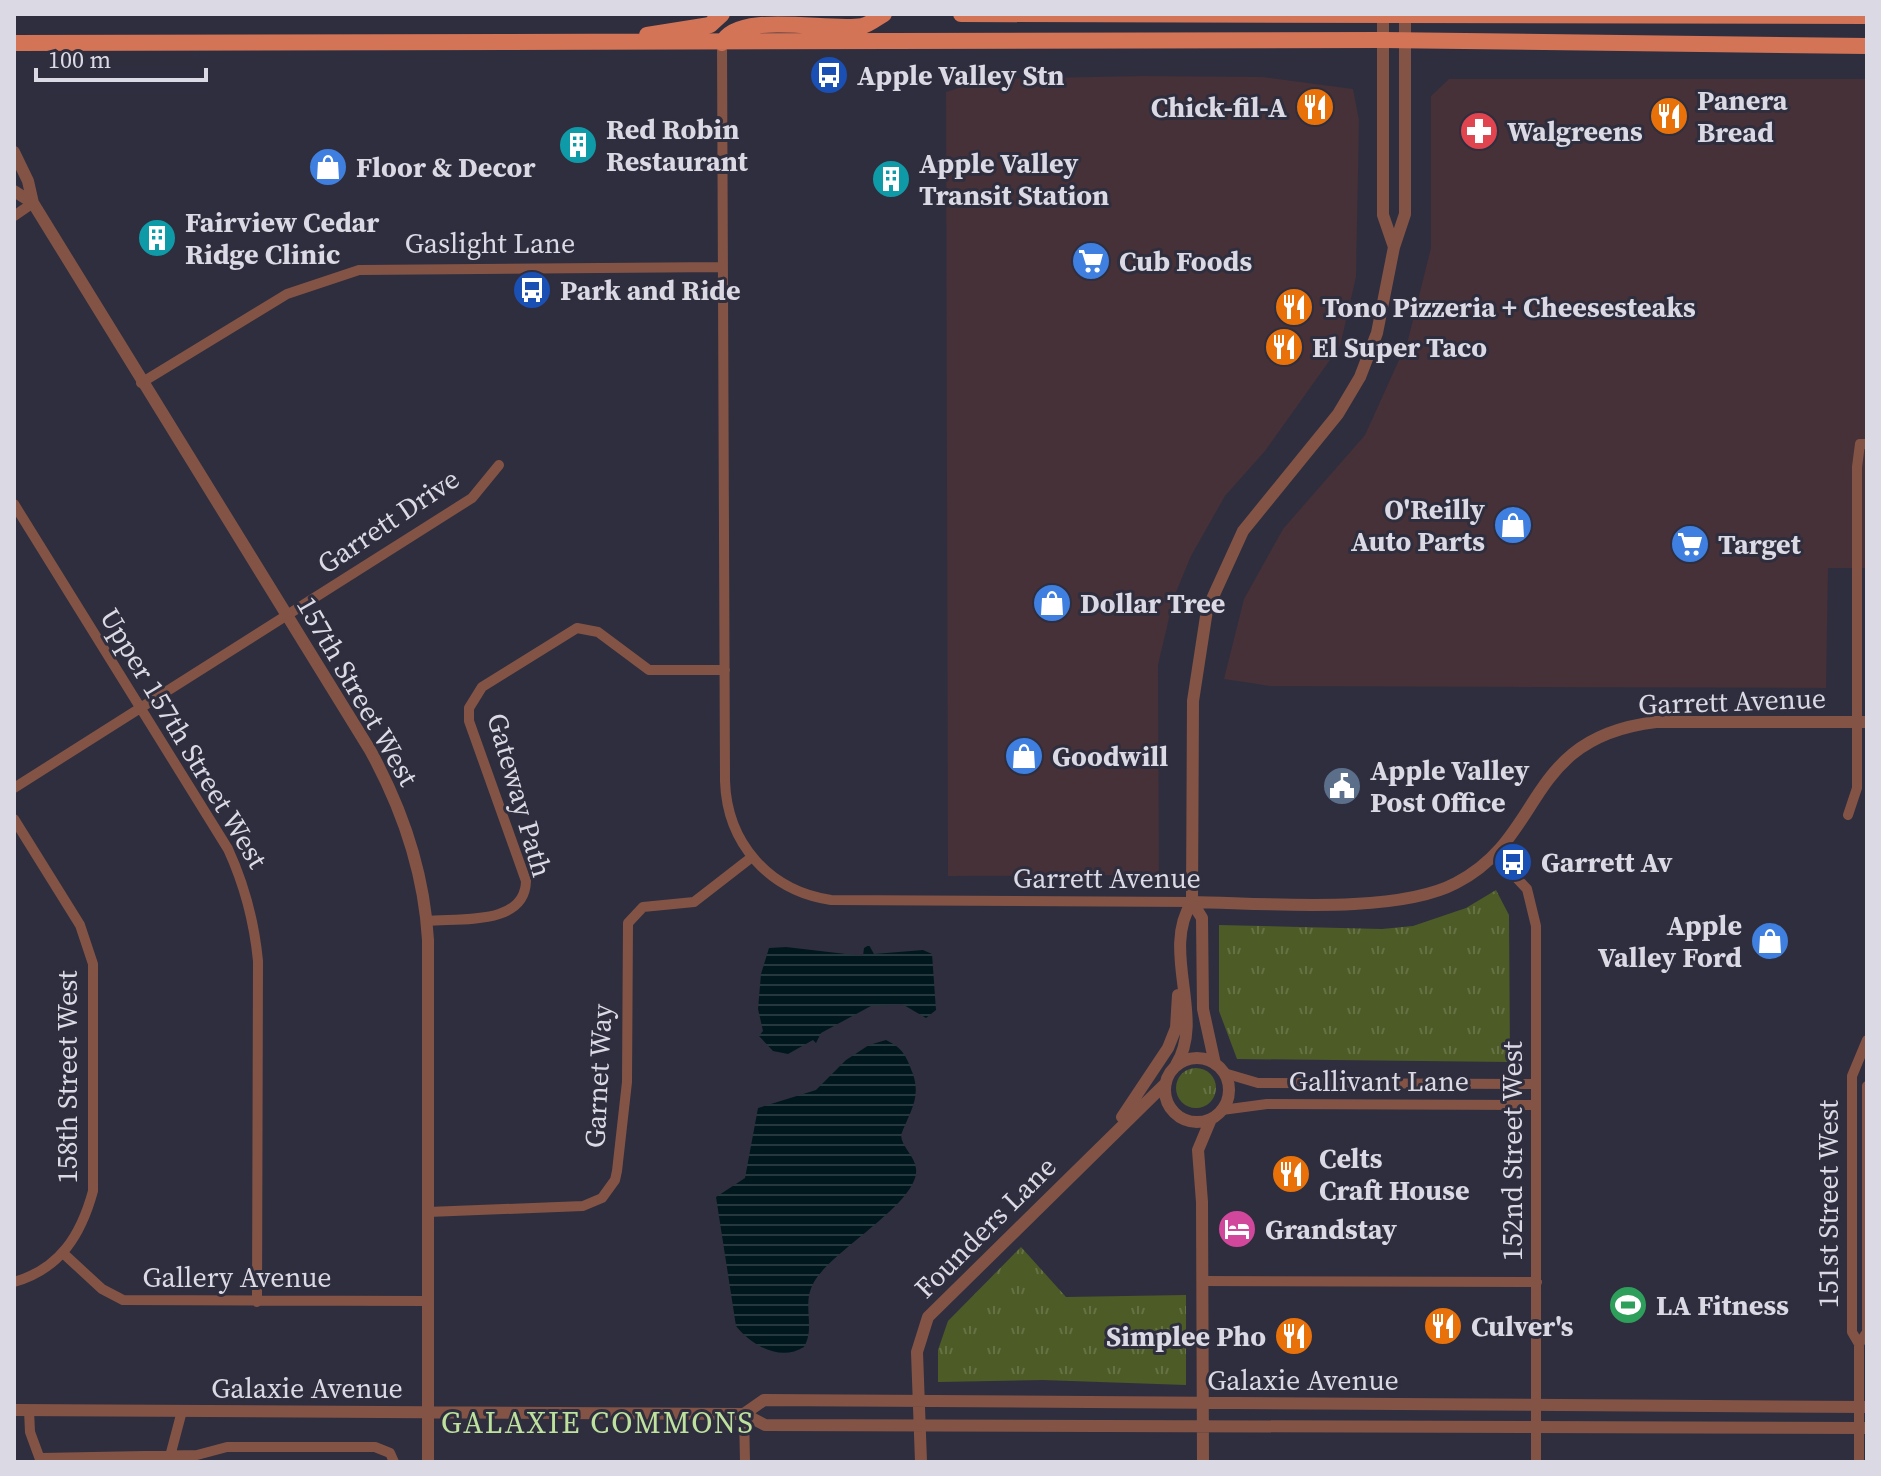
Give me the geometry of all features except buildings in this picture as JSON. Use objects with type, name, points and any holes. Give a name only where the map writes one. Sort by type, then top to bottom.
[{"type":"main road","points":[[590,43],[710,25],[722,14]]},
{"type":"main road","points":[[722,43],[727,34],[736,29],[787,25],[863,26],[884,14]]},
{"type":"main road","points":[[961,14],[1867,16]]},
{"type":"main road","points":[[14,43],[1404,40],[1867,46]]},
{"type":"street","points":[[1383,16],[1383,215],[1394,247]]},
{"type":"street","points":[[1216,1114],[1191,1121],[1182,1118],[1168,1103],[1166,1083],[1183,1054],[1187,1036],[1181,984],[1182,918],[1192,902],[1193,701],[1207,610],[1243,531],[1278,484],[1325,432],[1360,377],[1377,333],[1394,247],[1405,214],[1405,16]]},
{"type":"street","name":"Garrett Avenue","points":[[722,43],[725,798],[735,831],[752,857],[789,888],[831,900],[1192,902],[1411,899],[1459,882],[1495,855],[1555,768],[1587,743],[1614,730],[1656,722],[1862,722]]},
{"type":"street","name":"157th Street West","points":[[14,152],[28,181],[33,203],[391,790],[415,855],[427,921],[428,1462]]},
{"type":"street","name":"157th Street West","points":[[14,191],[33,203]]},
{"type":"street","points":[[14,216],[33,203]]},
{"type":"street","name":"Gaslight Lane","points":[[141,383],[287,294],[359,270],[403,267],[723,267]]},
{"type":"street","points":[[1848,815],[1857,788],[1862,722],[1857,467],[1864,444]]},
{"type":"street","name":"Garrett Drive","points":[[14,788],[472,498],[499,465]]},
{"type":"street","name":"Upper 157th Street West","points":[[14,504],[228,849],[254,919],[258,961],[257,1302]]},
{"type":"street","name":"Gateway Path","points":[[427,921],[506,913],[521,904],[526,893],[526,881],[469,721],[469,708],[482,687],[569,631],[586,627],[598,632],[649,670],[725,670]]},
{"type":"street","name":"158th Street West","points":[[14,819],[80,925],[93,964],[93,1191],[83,1225],[64,1254]]},
{"type":"street","name":"152nd Street West","points":[[1495,855],[1523,882],[1534,910],[1536,1462]]},
{"type":"street","name":"Garnet Way","points":[[428,1212],[583,1206],[602,1198],[615,1180],[627,1082],[628,923],[643,907],[694,902],[752,857]]},
{"type":"street","points":[[1192,902],[1202,918],[1203,1009],[1229,1092],[1198,1150],[1203,1462]]},
{"type":"street","name":"Founders Lane","points":[[1112,1134],[1168,1048],[1176,1028],[1181,984]]},
{"type":"street","name":"151st Street West","points":[[1859,1462],[1863,1407],[1859,1344],[1852,1332],[1852,1076],[1866,1041]]},
{"type":"street","points":[[1174,1068],[1198,1058],[1220,1069]]},
{"type":"street","name":"151st Street West","points":[[1859,1063],[1867,1076]]},
{"type":"street","name":"Gallivant Lane","points":[[1220,1069],[1258,1083],[1536,1084]]},
{"type":"street","name":"Founders Lane","points":[[921,1462],[917,1352],[928,1317],[1166,1083]]},
{"type":"street","name":"151st Street West","points":[[1859,1344],[1867,1332],[1867,1086]]},
{"type":"street","name":"Gallivant Lane","points":[[1216,1114],[1278,1104],[1536,1105]]},
{"type":"street","points":[[14,1282],[32,1277],[64,1254]]},
{"type":"street","name":"Gallery Avenue","points":[[64,1254],[102,1289],[123,1300],[427,1301]]},
{"type":"street","points":[[1202,1281],[1537,1282]]},
{"type":"street","name":"Galaxie Avenue","points":[[744,1414],[764,1400],[1863,1407]]},
{"type":"street","name":"Galaxie Avenue","points":[[14,1410],[744,1414],[765,1425],[1537,1430],[1863,1428]]},
{"type":"street","points":[[29,1410],[30,1432],[41,1460],[169,1459],[227,1447],[375,1447],[390,1453],[394,1462]]},
{"type":"street","points":[[169,1459],[179,1434],[182,1411]]},
{"type":"street","points":[[744,1414],[745,1462]]},
{"type":"street","points":[[227,1447],[228,1462]]},
{"type":"shaded area","points":[[1263,77],[1353,89],[1359,120],[1356,277],[1340,346],[1265,451],[1225,496],[1191,556],[1174,597],[1158,665],[1159,875],[948,876],[946,92],[986,79]]},
{"type":"shaded area","points":[[1449,79],[1867,79],[1867,568],[1828,568],[1826,688],[1270,686],[1224,679],[1244,599],[1283,529],[1365,435],[1408,340],[1431,248],[1431,96]]},
{"type":"green space","points":[[1496,890],[1509,915],[1510,1062],[1237,1059],[1219,1011],[1219,925],[1382,929],[1413,926],[1466,908]]},
{"type":"green space","points":[[1196,1068],[1210,1074],[1216,1088],[1210,1102],[1196,1108],[1182,1102],[1176,1088],[1182,1074]]},
{"type":"green space","points":[[1021,1247],[1066,1297],[1186,1295],[1186,1385],[1043,1380],[938,1382],[938,1350],[948,1321]]},
{"type":"water","points":[[869,945],[874,954],[923,950],[932,954],[936,1010],[926,1018],[902,1004],[871,1006],[821,1033],[816,1043],[813,1040],[788,1054],[773,1051],[759,1036],[763,1031],[758,1009],[761,974],[769,948],[786,947],[863,956],[864,948]]},
{"type":"water","points":[[886,1040],[904,1054],[915,1083],[913,1105],[901,1135],[915,1164],[913,1182],[890,1211],[823,1270],[814,1282],[810,1290],[809,1332],[804,1347],[785,1353],[767,1349],[736,1326],[716,1197],[745,1178],[758,1108],[816,1090],[846,1060],[869,1045]]},
{"type":"place","name":"Apple Valley Stn","points":[[829,75]]},
{"type":"place","name":"Chick-fil-A","points":[[1315,107]]},
{"type":"place","name":"Panera Bread","points":[[1669,116]]},
{"type":"place","name":"Walgreens","points":[[1479,131]]},
{"type":"place","name":"Red Robin Restaurant","points":[[578,145]]},
{"type":"place","name":"Floor & Decor","points":[[328,167]]},
{"type":"place","name":"Apple Valley Transit Station","points":[[891,179]]},
{"type":"place","name":"Fairview Cedar Ridge Clinic","points":[[157,238]]},
{"type":"place","name":"Cub Foods","points":[[1091,261]]},
{"type":"place","name":"Park and Ride","points":[[532,290]]},
{"type":"place","name":"Tono Pizzeria + Cheesesteaks","points":[[1294,307]]},
{"type":"place","name":"El Super Taco","points":[[1284,347]]},
{"type":"place","name":"O'Reilly Auto Parts","points":[[1513,525]]},
{"type":"place","name":"Target","points":[[1690,544]]},
{"type":"place","name":"Dollar Tree","points":[[1052,603]]},
{"type":"place","name":"Goodwill","points":[[1024,756]]},
{"type":"place","name":"Apple Valley Post Office","points":[[1342,786]]},
{"type":"place","name":"Garrett Av","points":[[1513,862]]},
{"type":"place","name":"Apple Valley Ford","points":[[1770,941]]},
{"type":"place","name":"Celts Craft House","points":[[1291,1174]]},
{"type":"place","name":"Grandstay","points":[[1237,1229]]},
{"type":"place","name":"LA Fitness","points":[[1628,1305]]},
{"type":"place","name":"Culver's","points":[[1443,1326]]},
{"type":"place","name":"Simplee Pho","points":[[1294,1336]]},
{"type":"district","name":"GALAXIE COMMONS","points":[[598,1423]]}]
